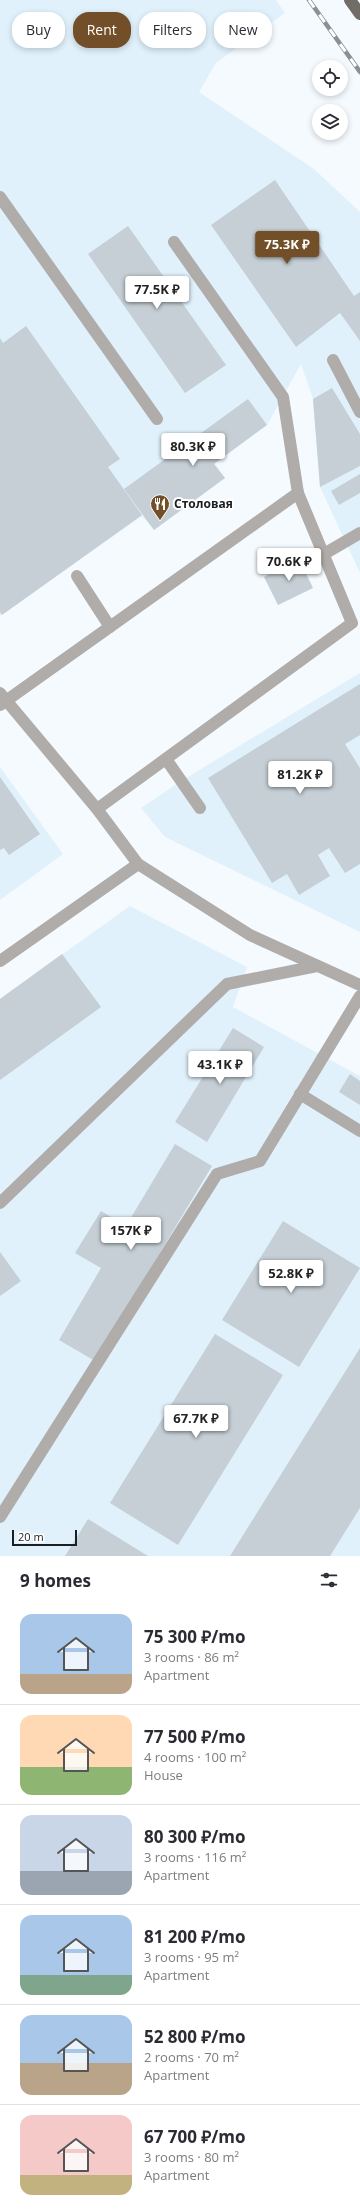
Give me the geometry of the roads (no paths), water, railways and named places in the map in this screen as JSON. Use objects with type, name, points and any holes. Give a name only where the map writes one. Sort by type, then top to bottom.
[{"type":"main road","points":[[350,0],[360,14]]},
{"type":"lane","points":[[0,197],[157,419]]},
{"type":"lane","points":[[97,809],[352,623],[298,493],[283,397],[174,242]]},
{"type":"lane","points":[[333,360],[360,412]]},
{"type":"lane","points":[[298,493],[110,626],[2,699],[97,809],[138,864],[250,935],[360,985]]},
{"type":"lane","points":[[324,554],[360,534]]},
{"type":"lane","points":[[77,576],[110,626]]},
{"type":"lane","points":[[166,758],[200,808]]},
{"type":"lane","points":[[0,961],[138,864]]},
{"type":"lane","points":[[0,1203],[228,984],[317,966]]},
{"type":"lane","points":[[0,1517],[217,1174],[260,1161],[360,996]]},
{"type":"lane","points":[[300,1094],[360,1131]]},
{"type":"railway","points":[[309,0],[360,72]]},
{"type":"place","name":"Столовая","points":[[160,521]]}]
